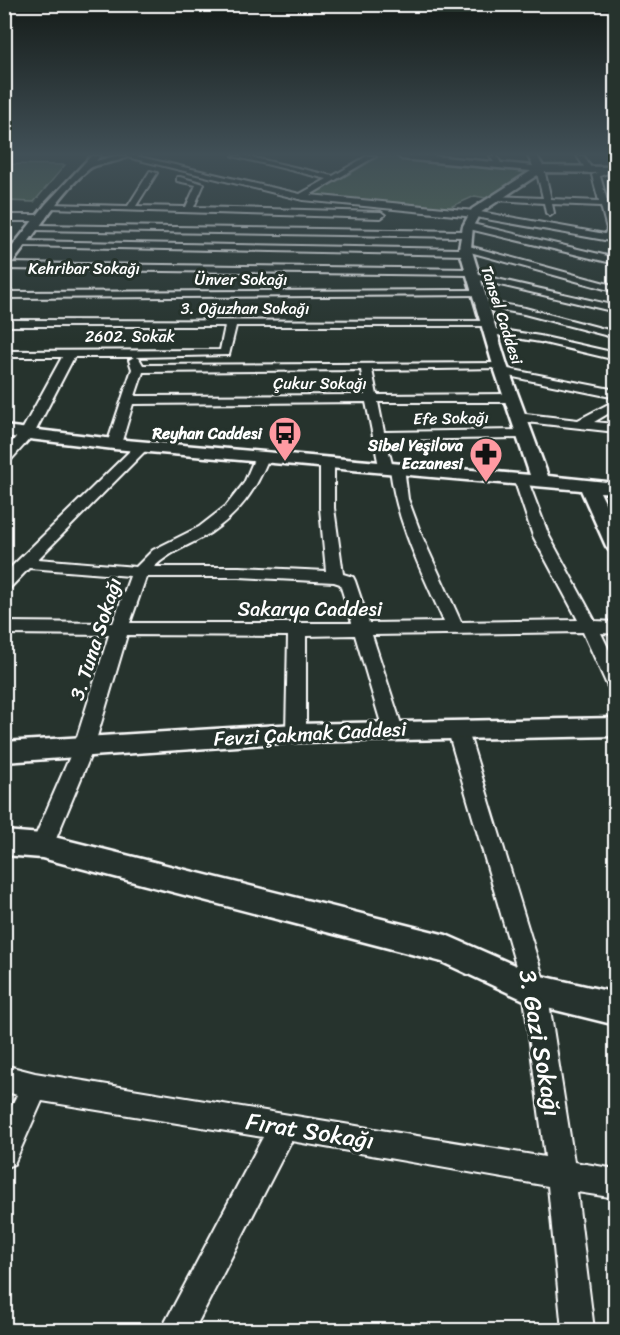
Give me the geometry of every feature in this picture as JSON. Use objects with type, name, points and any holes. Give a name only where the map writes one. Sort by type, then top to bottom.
[{"type":"street","points":[[6,218],[39,223],[359,232],[470,223],[475,218]]},
{"type":"street","points":[[4,266],[42,218]]},
{"type":"street","points":[[177,266],[203,218]]},
{"type":"street","points":[[357,269],[361,218]]},
{"type":"street","points":[[406,218],[553,226],[613,234],[611,218]]},
{"type":"street","points":[[439,218],[470,223],[615,261]]},
{"type":"street","points":[[551,218],[553,226]]},
{"type":"street","name":"Tansel Caddesi","points":[[470,223],[465,250],[517,417],[541,481]]},
{"type":"street","points":[[23,244],[302,281],[357,269],[472,274],[615,309]]},
{"type":"street","points":[[4,266],[177,266],[357,251],[465,250],[615,289]]},
{"type":"street","name":"Kehribar Sokağı","points":[[105,283],[177,266]]},
{"type":"street","name":"Ünver Sokağı","points":[[4,295],[14,314],[264,308],[302,281],[480,299],[615,335]]},
{"type":"street","points":[[14,314],[34,283]]},
{"type":"street","name":"3. Oğuzhan Sokağı","points":[[14,314],[231,323],[264,308],[488,327],[615,357]]},
{"type":"street","name":"2602. Sokak","points":[[4,354],[225,353],[231,323]]},
{"type":"street","points":[[4,459],[27,434],[70,353]]},
{"type":"street","points":[[114,444],[138,369],[134,353]]},
{"type":"street","points":[[138,369],[366,367],[502,369],[615,394]]},
{"type":"street","points":[[366,367],[374,400],[378,436],[392,466],[413,534],[455,627]]},
{"type":"street","name":"Çukur Sokağı","points":[[129,400],[512,398]]},
{"type":"street","points":[[580,424],[615,404]]},
{"type":"street","points":[[517,417],[615,428]]},
{"type":"street","points":[[4,431],[114,444],[392,466],[615,488]]},
{"type":"street","name":"Efe Sokağı","points":[[378,436],[525,434]]},
{"type":"street","points":[[4,584],[143,446]]},
{"type":"street","name":"3. Tuna Sokağı","points":[[42,846],[84,747],[119,631],[140,572],[159,553],[204,530],[231,509],[251,484],[262,457]]},
{"type":"street","points":[[327,462],[327,508],[336,577]]},
{"type":"street","points":[[521,479],[525,497],[543,541],[589,626],[615,685]]},
{"type":"street","points":[[588,485],[615,546]]},
{"type":"street","points":[[25,563],[140,572],[239,572],[336,577],[347,580],[393,730]]},
{"type":"street","name":"Sakarya Caddesi","points":[[4,628],[119,631],[589,626],[615,628]]},
{"type":"street","points":[[296,733],[297,630]]},
{"type":"street","name":"Fevzi Çakmak Caddesi","points":[[4,752],[296,733],[457,728],[615,727]]},
{"type":"street","name":"3. Gazi Sokağı","points":[[457,728],[535,990],[560,1173],[578,1330]]},
{"type":"street","points":[[4,843],[42,846],[446,949],[535,990],[615,1009]]},
{"type":"street","name":"Fırat Sokağı","points":[[4,1078],[35,1086],[284,1126],[615,1184]]},
{"type":"street","points":[[4,1154],[35,1086]]},
{"type":"street","points":[[177,1330],[284,1126]]},
{"type":"place","name":"Reyhan Caddesi","points":[[285,462]]},
{"type":"place","name":"Sibel Yeşilova Eczanesi","points":[[486,483]]}]
